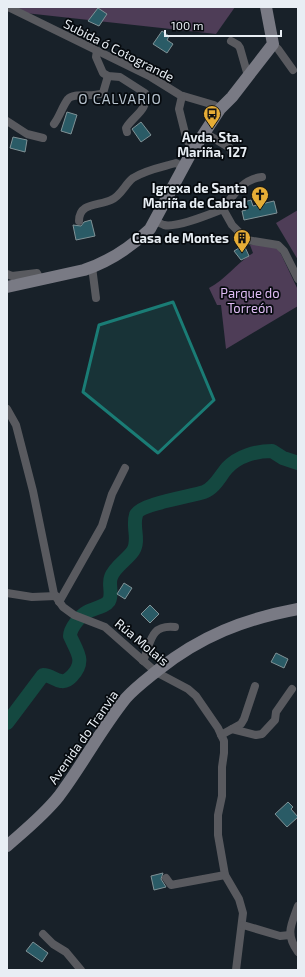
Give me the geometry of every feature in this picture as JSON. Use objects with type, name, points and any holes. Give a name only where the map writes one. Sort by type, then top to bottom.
[{"type":"main road","points":[[7,287],[92,267],[140,238],[156,221],[194,148],[220,109],[273,44],[265,8]]},
{"type":"main road","name":"Avenida do Tranvia","points":[[7,846],[42,815],[59,796],[127,697],[156,672],[171,660],[218,632],[250,620],[298,609]]},
{"type":"street","name":"Subida ó Cotogrande","points":[[8,7],[151,77],[182,96],[214,105],[220,109]]},
{"type":"street","points":[[231,41],[240,48],[248,76]]},
{"type":"street","points":[[273,44],[293,70]]},
{"type":"street","points":[[97,51],[96,57],[98,65],[108,76],[120,77],[145,93],[146,105],[141,112],[128,123],[126,128],[127,132]]},
{"type":"street","points":[[54,124],[68,98],[74,95],[97,96],[103,93],[108,76]]},
{"type":"street","points":[[182,96],[179,109],[187,141],[194,148]]},
{"type":"street","points":[[7,121],[27,134],[43,138]]},
{"type":"street","points":[[205,133],[230,148],[231,152]]},
{"type":"street","points":[[79,221],[79,216],[85,208],[112,200],[131,179],[140,174],[176,163],[184,167]]},
{"type":"street","points":[[156,221],[164,225],[172,225],[194,220],[223,209],[233,195],[250,178],[262,177]]},
{"type":"street","points":[[223,209],[232,225],[247,240],[278,245],[284,251],[298,279]]},
{"type":"street","points":[[92,267],[96,298]]},
{"type":"street","points":[[7,274],[12,276],[38,273],[40,279]]},
{"type":"street","points":[[7,409],[16,425],[58,599]]},
{"type":"street","points":[[58,599],[102,526],[112,494],[125,468]]},
{"type":"street","points":[[7,593],[58,599]]},
{"type":"street","name":"Rúa Molais","points":[[58,599],[63,607],[74,615],[105,627],[156,672],[188,689],[196,696],[224,741],[222,796],[218,815],[218,836],[225,875],[239,899],[243,914],[243,925],[236,970]]},
{"type":"street","points":[[143,661],[149,641],[153,634],[165,626],[175,627]]},
{"type":"street","points":[[221,735],[241,724],[255,686]]},
{"type":"street","points":[[232,729],[256,735],[262,734],[275,720],[276,712],[292,689]]},
{"type":"street","points":[[166,878],[171,885],[225,875]]},
{"type":"street","points":[[298,906],[289,932],[292,943],[298,952]]},
{"type":"street","points":[[243,925],[280,936],[290,936]]},
{"type":"street","points":[[43,934],[53,944],[66,952],[81,970]]},
{"type":"highlighted area","points":[[173,302],[214,400],[158,453],[83,392],[99,325]]},
{"type":"green space","points":[[7,7],[235,7],[216,34],[7,11]]},
{"type":"green space","points":[[298,210],[298,260],[276,223]]},
{"type":"green space","name":"Parque do Torreón","points":[[250,245],[263,245],[277,248],[298,290],[298,306],[226,349],[221,305],[217,305],[209,288],[221,280],[253,253]]},
{"type":"building","points":[[98,8],[107,14],[99,26],[88,21]]},
{"type":"building","points":[[162,31],[169,36],[167,40],[173,44],[167,53],[153,44]]},
{"type":"building","points":[[67,112],[77,115],[71,134],[61,131]]},
{"type":"building","points":[[141,122],[151,135],[141,142],[132,129]]},
{"type":"building","points":[[13,137],[27,140],[25,152],[10,148]]},
{"type":"building","name":"Igrexa de Santa Mariña de Cabral","points":[[251,200],[253,206],[274,201],[277,213],[244,220],[242,211],[246,210],[244,202]]},
{"type":"building","points":[[91,220],[95,236],[76,240],[73,225],[81,226],[84,222]]},
{"type":"building","name":"Casa de Montes","points":[[244,245],[249,256],[241,260],[234,251]]},
{"type":"building","points":[[124,583],[132,588],[125,599],[117,594]]},
{"type":"building","points":[[150,605],[159,614],[150,623],[141,614]]},
{"type":"building","points":[[276,653],[288,659],[284,668],[271,662]]},
{"type":"building","points":[[288,802],[293,807],[291,809],[298,817],[287,827],[275,814]]},
{"type":"building","points":[[163,873],[161,879],[166,887],[154,890],[151,876]]},
{"type":"building","points":[[33,942],[48,953],[42,962],[26,951]]},
{"type":"waterway","points":[[7,723],[43,675],[64,681],[70,678],[76,671],[79,666],[79,656],[70,633],[76,622],[85,614],[105,605],[109,601],[111,595],[110,580],[113,573],[130,555],[135,547],[135,520],[139,511],[146,507],[198,494],[208,490],[231,464],[248,455],[272,451],[283,458],[298,463]]},
{"type":"place","name":"Avda. Sta. Mariña, 127","points":[[212,129]]},
{"type":"place","name":"Igrexa de Santa Mariña de Cabral","points":[[260,210]]},
{"type":"place","name":"Casa de Montes","points":[[242,253]]},
{"type":"district","name":"O CALVARIO","points":[[120,99]]}]
